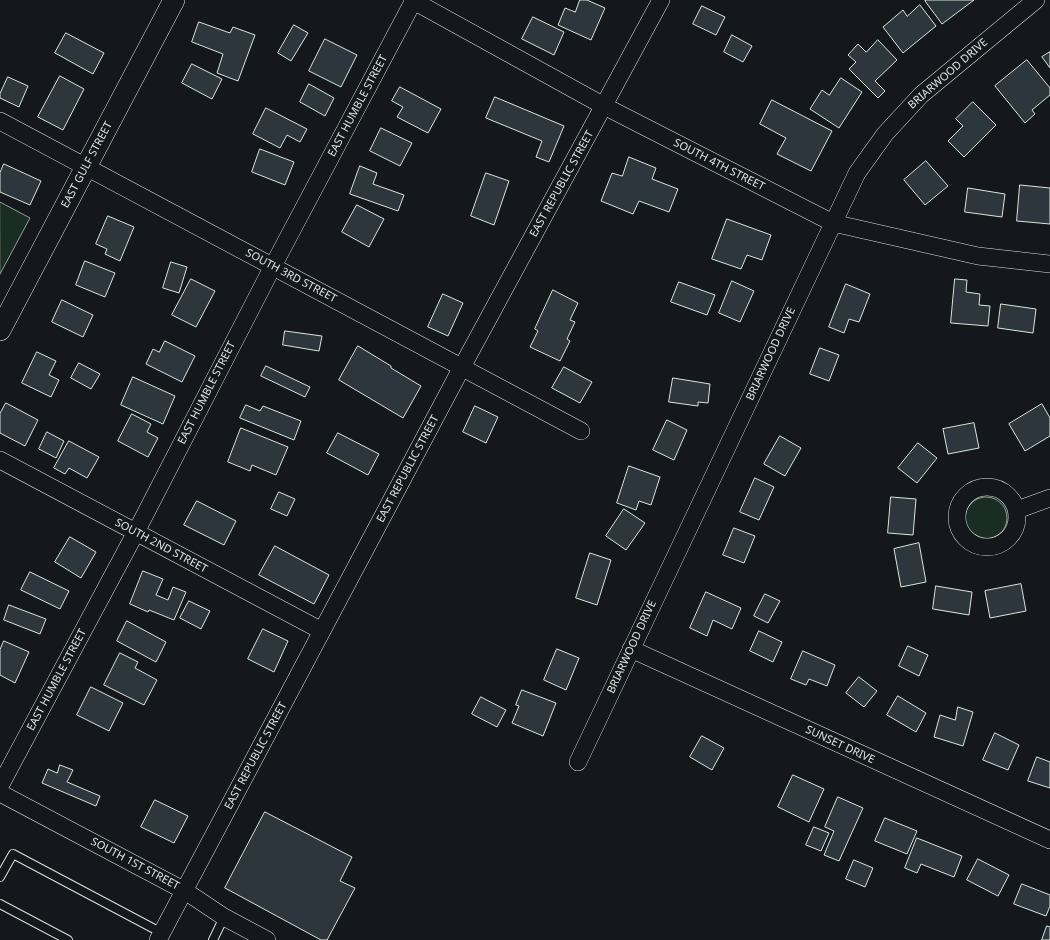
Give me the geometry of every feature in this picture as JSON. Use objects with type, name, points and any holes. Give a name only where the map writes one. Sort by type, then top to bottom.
[{"type":"street","name":"EAST GULF STREET","points":[[0,330],[174,0]]},
{"type":"street","name":"SOUTH 4TH STREET","points":[[413,0],[604,106],[833,223],[978,256],[1050,264]]},
{"type":"street","name":"EAST HUMBLE STREET","points":[[0,786],[136,532],[273,266],[413,0]]},
{"type":"street","name":"EAST REPUBLIC STREET","points":[[160,937],[462,367],[661,0]]},
{"type":"street","name":"BRIARWOOD DRIVE","points":[[578,762],[857,173],[885,134],[921,95],[1036,0]]},
{"type":"street","name":"SOUTH 3RD STREET","points":[[0,121],[581,431]]},
{"type":"street","name":"SOUTH 2ND STREET","points":[[0,460],[322,631]]},
{"type":"street","points":[[1017,510],[1050,498]]},
{"type":"street","name":"SUNSET DRIVE","points":[[631,649],[1050,840]]},
{"type":"street","name":"SOUTH 1ST STREET","points":[[0,793],[185,891],[224,917],[264,939]]},
{"type":"lane","points":[[0,877],[13,854],[160,937]]},
{"type":"lane","points":[[0,904],[68,940]]},
{"type":"lane","points":[[213,940],[224,917]]},
{"type":"green space","points":[[0,202],[30,218],[0,274]]},
{"type":"green space","points":[[982,497],[990,497],[1001,503],[1007,514],[1007,522],[1001,533],[990,539],[982,539],[971,533],[965,522],[965,514],[971,503]]},
{"type":"building","points":[[580,0],[587,0],[605,8],[591,40],[558,25],[565,8],[575,12]]},
{"type":"building","points":[[974,0],[942,24],[925,1]]},
{"type":"building","points":[[920,5],[936,26],[903,53],[883,27],[903,10],[907,16]]},
{"type":"building","points":[[702,6],[725,17],[716,35],[693,24]]},
{"type":"building","points":[[533,17],[564,32],[554,55],[522,39]]},
{"type":"building","points":[[199,22],[230,33],[233,27],[255,35],[238,81],[217,73],[223,54],[192,42]]},
{"type":"building","points":[[294,25],[308,33],[291,61],[278,53]]},
{"type":"building","points":[[66,33],[104,53],[93,74],[55,53]]},
{"type":"building","points":[[732,35],[752,46],[743,62],[724,52]]},
{"type":"building","points":[[325,39],[357,55],[341,87],[309,71]]},
{"type":"building","points":[[878,40],[897,60],[875,81],[885,91],[878,98],[849,69],[856,62],[848,55],[858,44],[866,52]]},
{"type":"building","points":[[1050,52],[1050,68],[1042,57]]},
{"type":"building","points":[[1027,60],[1050,88],[1050,95],[1032,110],[1035,114],[1025,123],[995,86]]},
{"type":"building","points":[[192,64],[222,79],[212,99],[182,83]]},
{"type":"building","points":[[60,76],[84,89],[63,130],[38,117]]},
{"type":"building","points":[[8,77],[28,86],[19,107],[0,98],[0,94]]},
{"type":"building","points":[[841,78],[862,92],[839,128],[810,109],[822,90],[829,95]]},
{"type":"building","points":[[309,84],[334,98],[325,116],[300,102]]},
{"type":"building","points":[[400,87],[441,109],[428,133],[397,117],[403,107],[392,101]]},
{"type":"building","points":[[495,97],[564,126],[549,162],[536,157],[542,141],[486,118]]},
{"type":"building","points":[[772,100],[832,131],[811,171],[777,154],[786,138],[760,124]]},
{"type":"building","points":[[973,102],[996,125],[964,157],[948,141],[963,126],[956,119]]},
{"type":"building","points":[[266,108],[307,129],[300,142],[287,135],[280,148],[253,134]]},
{"type":"building","points":[[381,128],[412,143],[400,166],[370,151]]},
{"type":"building","points":[[260,149],[294,162],[285,185],[252,172]]},
{"type":"building","points":[[629,157],[656,168],[652,179],[678,189],[669,212],[639,201],[633,214],[601,201],[612,173],[622,176]]},
{"type":"building","points":[[926,161],[948,186],[925,205],[904,180]]},
{"type":"building","points":[[4,164],[41,181],[30,205],[0,192],[0,173]]},
{"type":"building","points":[[360,166],[377,173],[373,184],[404,195],[398,211],[350,194]]},
{"type":"building","points":[[486,173],[509,181],[494,225],[471,216]]},
{"type":"building","points":[[1020,185],[1050,188],[1050,224],[1017,221]]},
{"type":"building","points":[[968,188],[1005,194],[1002,217],[965,212]]},
{"type":"building","points":[[357,205],[384,219],[369,247],[342,232]]},
{"type":"building","points":[[108,216],[134,227],[120,261],[105,254],[107,249],[96,244]]},
{"type":"building","points":[[727,219],[771,235],[762,260],[747,255],[741,269],[712,259]]},
{"type":"building","points":[[85,261],[115,273],[105,297],[76,285]]},
{"type":"building","points":[[171,262],[187,267],[179,293],[163,288]]},
{"type":"building","points":[[191,279],[215,291],[196,327],[172,315]]},
{"type":"building","points":[[955,279],[967,280],[966,292],[980,294],[979,305],[990,306],[988,326],[951,323]]},
{"type":"building","points":[[732,281],[754,291],[740,322],[719,313]]},
{"type":"building","points":[[679,282],[715,295],[707,315],[671,302]]},
{"type":"building","points":[[846,284],[870,294],[859,322],[849,319],[844,333],[829,327]]},
{"type":"building","points":[[553,290],[578,303],[570,320],[575,322],[567,339],[570,341],[560,361],[530,347],[538,331],[535,329]]},
{"type":"building","points":[[443,294],[463,303],[448,336],[428,327]]},
{"type":"building","points":[[62,300],[93,315],[83,337],[52,322]]},
{"type":"building","points":[[1001,304],[1036,309],[1033,333],[998,328]]},
{"type":"building","points":[[285,331],[322,336],[319,351],[283,345]]},
{"type":"building","points":[[165,341],[195,356],[182,382],[146,364],[153,349],[159,352]]},
{"type":"building","points":[[358,346],[421,386],[403,418],[339,380]]},
{"type":"building","points":[[820,348],[839,355],[829,381],[810,374]]},
{"type":"building","points":[[37,352],[56,361],[49,375],[59,380],[51,397],[22,383]]},
{"type":"building","points":[[79,363],[100,374],[91,389],[71,378]]},
{"type":"building","points":[[266,366],[310,387],[305,397],[261,376]]},
{"type":"building","points":[[564,367],[592,382],[580,403],[552,388]]},
{"type":"building","points":[[133,377],[175,396],[163,424],[121,405]]},
{"type":"building","points":[[673,378],[710,384],[708,403],[698,402],[698,406],[669,402]]},
{"type":"building","points":[[6,403],[38,420],[25,446],[0,433],[0,414]]},
{"type":"building","points":[[1042,404],[1050,418],[1050,436],[1025,451],[1009,424]]},
{"type":"building","points":[[246,405],[260,411],[263,406],[301,421],[294,440],[240,418]]},
{"type":"building","points":[[475,406],[498,417],[486,443],[463,432]]},
{"type":"building","points":[[132,414],[151,424],[147,432],[158,438],[148,457],[118,441]]},
{"type":"building","points":[[667,420],[687,430],[674,460],[653,450]]},
{"type":"building","points":[[974,423],[979,448],[948,454],[943,429]]},
{"type":"building","points":[[241,428],[288,447],[276,475],[252,465],[250,471],[228,462]]},
{"type":"building","points":[[47,432],[64,441],[56,458],[39,449]]},
{"type":"building","points":[[338,433],[379,454],[368,475],[327,453]]},
{"type":"building","points":[[780,436],[801,448],[785,476],[764,464]]},
{"type":"building","points":[[69,441],[99,457],[87,478],[69,468],[65,474],[54,468]]},
{"type":"building","points":[[918,443],[937,458],[917,483],[898,468]]},
{"type":"building","points":[[629,466],[660,477],[651,505],[639,501],[636,510],[617,503]]},
{"type":"building","points":[[755,478],[774,487],[759,520],[740,512]]},
{"type":"building","points":[[279,492],[295,499],[287,516],[271,509]]},
{"type":"building","points":[[891,497],[916,499],[913,535],[888,533]]},
{"type":"building","points":[[197,501],[236,521],[224,545],[184,525]]},
{"type":"building","points":[[624,509],[645,523],[626,550],[606,536]]},
{"type":"building","points":[[734,528],[755,536],[744,563],[723,555]]},
{"type":"building","points":[[70,537],[96,552],[81,578],[55,562]]},
{"type":"building","points":[[919,543],[926,582],[901,587],[894,549]]},
{"type":"building","points":[[275,546],[329,575],[314,604],[259,575]]},
{"type":"building","points":[[590,553],[611,560],[597,605],[576,598]]},
{"type":"building","points":[[143,571],[163,579],[156,595],[168,600],[173,587],[186,592],[174,620],[149,610],[148,612],[130,604]]},
{"type":"building","points":[[30,572],[69,591],[60,609],[21,590]]},
{"type":"building","points":[[1021,584],[1026,611],[990,618],[985,591]]},
{"type":"building","points":[[936,586],[972,592],[969,615],[933,609]]},
{"type":"building","points":[[706,592],[741,608],[732,629],[713,620],[707,636],[690,628]]},
{"type":"building","points":[[765,594],[780,601],[768,623],[754,616]]},
{"type":"building","points":[[189,601],[210,611],[201,629],[180,618]]},
{"type":"building","points":[[9,605],[46,619],[40,634],[4,620]]},
{"type":"building","points":[[127,621],[166,642],[156,662],[117,641]]},
{"type":"building","points":[[263,629],[288,641],[274,672],[248,659]]},
{"type":"building","points":[[759,631],[782,642],[773,662],[750,651]]},
{"type":"building","points":[[4,641],[29,652],[15,683],[0,675],[0,650]]},
{"type":"building","points":[[908,646],[928,655],[919,676],[899,666]]},
{"type":"building","points":[[557,649],[579,658],[566,690],[544,680]]},
{"type":"building","points":[[803,651],[835,665],[827,686],[809,679],[806,685],[791,679]]},
{"type":"building","points":[[120,653],[138,662],[135,668],[157,680],[144,705],[104,685]]},
{"type":"building","points":[[859,677],[877,691],[864,707],[846,693]]},
{"type":"building","points":[[91,687],[123,703],[109,731],[77,715]]},
{"type":"building","points":[[522,690],[556,703],[543,736],[512,723],[519,706],[516,705]]},
{"type":"building","points":[[898,696],[926,713],[916,732],[887,715]]},
{"type":"building","points":[[481,697],[506,710],[497,727],[472,714]]},
{"type":"building","points":[[958,707],[973,712],[963,746],[934,737],[940,715],[955,720]]},
{"type":"building","points":[[995,733],[1019,745],[1008,770],[983,760]]},
{"type":"building","points":[[702,736],[724,748],[712,770],[690,757]]},
{"type":"building","points":[[1037,757],[1050,762],[1050,788],[1028,781]]},
{"type":"building","points":[[60,765],[73,770],[67,782],[100,796],[96,806],[42,783],[48,769],[57,773]]},
{"type":"building","points":[[793,775],[824,789],[809,822],[778,807]]},
{"type":"building","points":[[838,797],[863,808],[839,861],[824,855],[834,831],[825,827]]},
{"type":"building","points":[[155,800],[188,816],[174,843],[141,827]]},
{"type":"building","points":[[265,812],[352,857],[340,881],[355,888],[327,940],[321,940],[225,888]]},
{"type":"building","points":[[885,818],[917,831],[907,854],[875,841]]},
{"type":"building","points":[[814,827],[829,833],[821,851],[806,845]]},
{"type":"building","points":[[917,838],[962,856],[954,877],[921,864],[917,873],[905,868]]},
{"type":"building","points":[[978,859],[1009,875],[998,896],[967,880]]},
{"type":"building","points":[[854,860],[873,868],[865,887],[846,879]]},
{"type":"building","points":[[1022,884],[1050,895],[1050,906],[1046,916],[1014,904]]},
{"type":"building","points":[[1047,926],[1050,927],[1050,940],[1042,940]]}]
